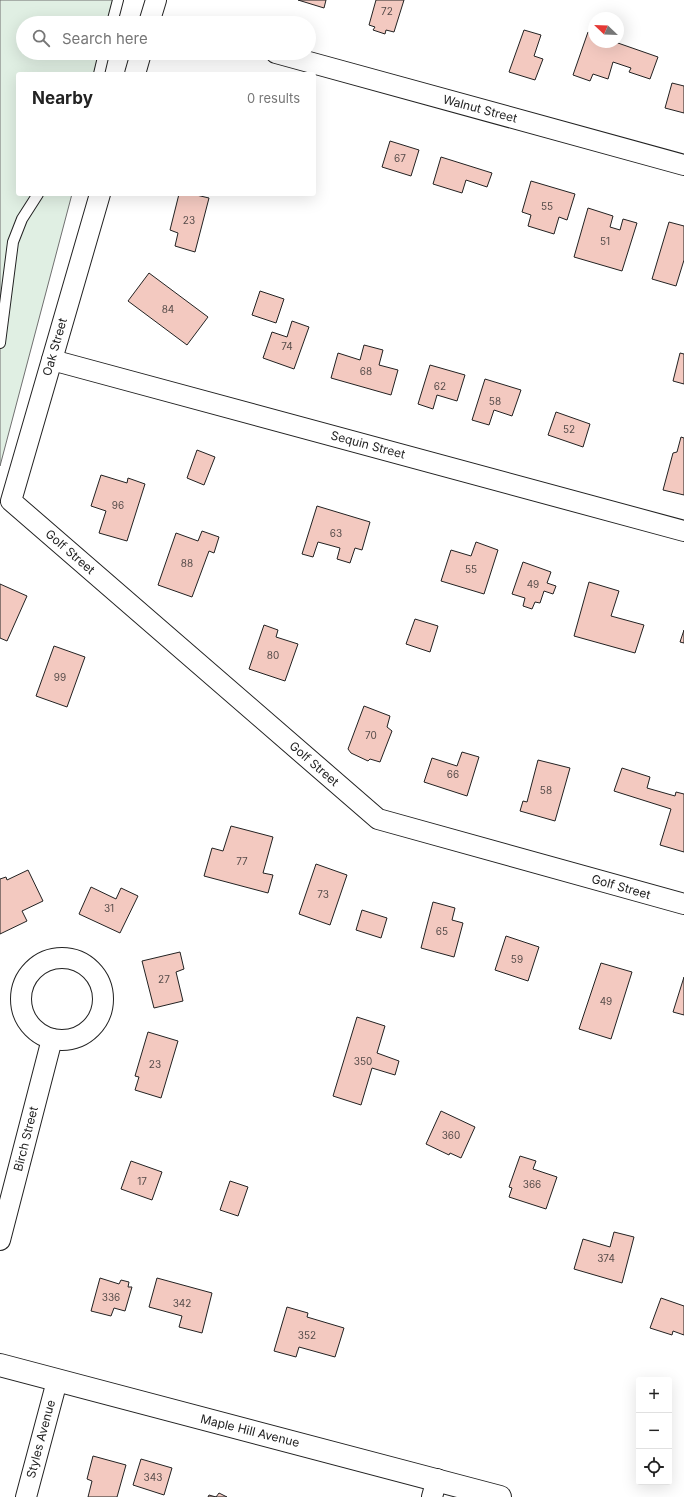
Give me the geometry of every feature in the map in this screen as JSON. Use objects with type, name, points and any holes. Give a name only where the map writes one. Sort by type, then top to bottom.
[{"type":"street","points":[[155,16],[156,0]]},
{"type":"street","points":[[135,72],[139,60]]},
{"type":"street","name":"Walnut Street","points":[[302,60],[684,165]]},
{"type":"street","name":"Oak Street","points":[[11,501],[99,196]]},
{"type":"street","name":"Sequin Street","points":[[52,360],[684,531]]},
{"type":"street","name":"Golf Street","points":[[11,501],[378,819],[684,904]]},
{"type":"street","points":[[58,957],[71,958],[83,963],[93,971],[100,982],[103,995],[102,1008],[97,1020],[89,1030],[78,1037],[65,1040],[52,1039],[40,1034],[30,1026],[23,1015],[20,1002],[22,989],[26,977],[34,967],[46,960],[58,957]]},
{"type":"street","name":"Birch Street","points":[[0,1240],[52,1039]]},
{"type":"street","name":"Maple Hill Avenue","points":[[0,1365],[434,1488],[500,1497]]},
{"type":"street","name":"Styles Avenue","points":[[26,1497],[57,1381]]},
{"type":"lane","points":[[114,16],[118,0]]},
{"type":"lane","points":[[99,72],[102,60]]},
{"type":"lane","points":[[0,343],[13,242],[22,219],[37,196]]},
{"type":"lane","points":[[0,276],[6,296]]},
{"type":"green space","points":[[0,0],[123,0],[119,16],[16,16],[16,60],[107,60],[104,72],[16,72],[16,196],[71,196],[0,466]]},
{"type":"building","points":[[298,0],[326,0],[324,8]]},
{"type":"building","points":[[376,0],[404,0],[394,32],[386,30],[385,34],[373,30],[375,27],[369,25]]},
{"type":"building","points":[[524,30],[541,35],[534,56],[543,59],[535,80],[509,72]]},
{"type":"building","points":[[588,32],[588,48],[624,48],[624,45],[658,57],[650,79],[629,72],[631,68],[613,62],[608,79],[593,74],[590,81],[573,75]]},
{"type":"building","points":[[672,83],[684,86],[684,113],[665,108]]},
{"type":"building","points":[[390,141],[419,150],[411,176],[382,167]]},
{"type":"building","points":[[441,157],[492,173],[487,187],[466,180],[462,193],[433,184]]},
{"type":"building","points":[[531,181],[575,194],[567,220],[559,217],[554,234],[528,226],[531,215],[522,212]]},
{"type":"building","points":[[178,196],[200,196],[209,198],[195,252],[175,246],[178,233],[170,230]]},
{"type":"building","points":[[588,208],[613,216],[610,227],[620,230],[623,219],[637,223],[622,271],[574,257]]},
{"type":"building","points":[[669,222],[684,226],[684,260],[676,286],[652,279]]},
{"type":"building","points":[[149,273],[208,317],[187,345],[128,301]]},
{"type":"building","points":[[260,291],[284,299],[276,323],[252,315]]},
{"type":"building","points":[[292,321],[309,327],[294,369],[263,358],[272,332],[287,337]]},
{"type":"building","points":[[364,345],[383,350],[379,365],[398,370],[391,395],[331,378],[338,353],[360,360]]},
{"type":"building","points":[[680,353],[684,354],[684,384],[673,381]]},
{"type":"building","points":[[430,365],[465,375],[457,401],[437,395],[433,409],[418,404]]},
{"type":"building","points":[[485,379],[521,390],[512,416],[494,410],[489,425],[472,420]]},
{"type":"building","points":[[556,412],[590,424],[583,447],[548,435]]},
{"type":"building","points":[[681,437],[684,438],[684,495],[663,490],[673,453],[677,452]]},
{"type":"building","points":[[197,450],[215,457],[204,485],[187,478]]},
{"type":"building","points":[[101,475],[127,483],[128,478],[145,484],[127,541],[99,533],[106,511],[91,506]]},
{"type":"building","points":[[317,506],[370,522],[362,550],[355,548],[350,563],[337,559],[340,548],[318,542],[313,557],[302,554]]},
{"type":"building","points":[[202,531],[219,537],[214,553],[209,551],[192,597],[158,585],[176,533],[198,541]]},
{"type":"building","points":[[476,542],[498,550],[484,594],[441,581],[451,550],[471,556]]},
{"type":"building","points":[[523,562],[551,572],[547,583],[556,586],[553,594],[544,591],[540,603],[535,602],[532,609],[523,606],[525,598],[512,594]]},
{"type":"building","points":[[589,582],[619,591],[611,616],[644,625],[635,653],[574,636]]},
{"type":"building","points":[[0,584],[27,596],[7,641],[0,638]]},
{"type":"building","points":[[415,619],[438,626],[430,652],[406,644]]},
{"type":"building","points":[[264,625],[278,630],[276,637],[298,644],[285,681],[249,669]]},
{"type":"building","points":[[684,630],[684,643],[680,642]]},
{"type":"building","points":[[54,646],[85,657],[67,707],[36,696]]},
{"type":"building","points":[[364,706],[390,716],[387,727],[392,731],[380,762],[370,759],[368,761],[351,753],[348,749]]},
{"type":"building","points":[[462,752],[479,757],[467,796],[424,782],[432,758],[457,766]]},
{"type":"building","points":[[538,760],[570,768],[555,821],[520,811],[523,801],[527,802]]},
{"type":"building","points":[[622,768],[650,777],[647,788],[675,796],[676,792],[684,794],[684,852],[660,845],[671,809],[614,791]]},
{"type":"building","points":[[231,826],[273,837],[263,873],[273,875],[268,893],[204,876],[212,848],[223,851]]},
{"type":"building","points":[[316,864],[347,875],[330,925],[299,914]]},
{"type":"building","points":[[28,870],[43,901],[22,911],[27,921],[0,934],[0,879],[6,877],[7,880]]},
{"type":"building","points":[[91,887],[116,899],[121,888],[138,896],[120,933],[79,914]]},
{"type":"building","points":[[433,902],[455,908],[452,920],[463,923],[454,957],[421,948]]},
{"type":"building","points":[[362,910],[387,918],[381,938],[356,930]]},
{"type":"building","points":[[506,936],[539,947],[528,981],[495,970]]},
{"type":"building","points":[[180,952],[184,969],[176,972],[183,1001],[154,1008],[142,961]]},
{"type":"building","points":[[601,963],[632,972],[611,1039],[579,1029]]},
{"type":"building","points":[[684,977],[684,1015],[673,1012]]},
{"type":"building","points":[[357,1017],[385,1026],[377,1053],[399,1061],[395,1075],[372,1068],[361,1105],[333,1096]]},
{"type":"building","points":[[148,1032],[178,1041],[161,1098],[135,1090],[139,1077],[135,1076]]},
{"type":"building","points":[[441,1111],[475,1127],[461,1158],[450,1153],[449,1155],[426,1144]]},
{"type":"building","points":[[520,1156],[536,1161],[533,1169],[557,1177],[546,1209],[509,1197],[512,1188],[509,1187]]},
{"type":"building","points":[[131,1161],[162,1172],[152,1200],[121,1189]]},
{"type":"building","points":[[230,1181],[248,1187],[238,1216],[220,1210]]},
{"type":"building","points":[[614,1232],[634,1237],[622,1283],[574,1269],[583,1239],[610,1247]]},
{"type":"building","points":[[100,1278],[119,1284],[121,1280],[129,1282],[128,1287],[132,1287],[125,1311],[114,1308],[111,1316],[91,1311]]},
{"type":"building","points":[[157,1278],[212,1293],[202,1333],[179,1327],[182,1316],[149,1307]]},
{"type":"building","points":[[661,1298],[684,1306],[684,1335],[673,1331],[672,1335],[650,1328]]},
{"type":"building","points":[[287,1307],[308,1313],[307,1317],[344,1328],[335,1357],[299,1347],[296,1357],[274,1351]]},
{"type":"building","points":[[93,1456],[126,1465],[117,1497],[88,1497],[92,1481],[87,1479]]},
{"type":"building","points":[[141,1459],[172,1468],[164,1495],[133,1485]]},
{"type":"building","points":[[219,1493],[227,1497],[216,1497]]}]
